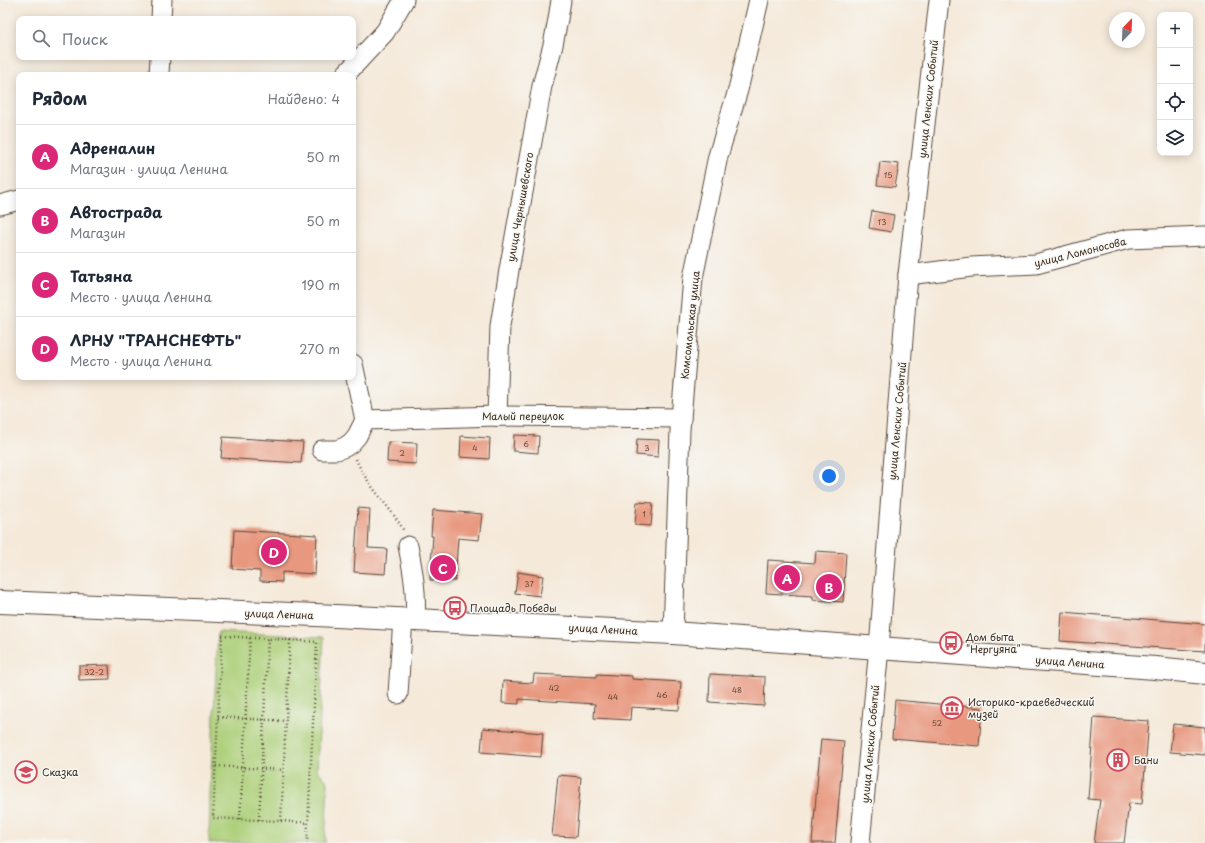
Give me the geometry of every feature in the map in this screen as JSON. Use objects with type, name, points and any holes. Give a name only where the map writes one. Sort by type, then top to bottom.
[{"type":"main road","name":"улица Ленина","points":[[0,602],[409,619],[673,633],[1205,673]]},
{"type":"street","points":[[161,16],[162,0]]},
{"type":"street","points":[[348,72],[386,32],[404,0]]},
{"type":"street","name":"улица Чернышевского","points":[[497,416],[500,326],[542,86],[554,39],[561,0]]},
{"type":"street","name":"Комсомольская улица","points":[[673,633],[681,418],[693,278],[718,156],[738,90],[759,0]]},
{"type":"street","name":"улица Ленских Событий","points":[[860,843],[879,648],[908,275],[939,0]]},
{"type":"street","points":[[159,72],[160,60]]},
{"type":"street","points":[[0,205],[16,201]]},
{"type":"street","name":"улица Ломоносова","points":[[908,275],[971,267],[1036,264],[1128,240],[1205,236]]},
{"type":"street","points":[[322,450],[337,450],[345,447],[358,436],[365,420],[356,378]]},
{"type":"street","name":"Малый переулок","points":[[365,420],[497,416],[681,418]]},
{"type":"street","points":[[398,694],[409,619],[416,605],[415,583],[408,546]]},
{"type":"path","points":[[351,443],[361,468],[375,491],[399,523],[404,532],[408,546]]},
{"type":"path","points":[[307,843],[318,642],[222,636],[213,818],[308,823]]},
{"type":"path","points":[[240,819],[250,637]]},
{"type":"path","points":[[259,820],[268,638]]},
{"type":"path","points":[[281,821],[290,640]]},
{"type":"path","points":[[218,717],[286,720]]},
{"type":"path","points":[[216,766],[283,770]]},
{"type":"green space","points":[[218,632],[324,637],[317,770],[328,782],[325,843],[209,843]]},
{"type":"building","points":[[880,162],[899,164],[895,187],[877,185]]},
{"type":"building","points":[[872,211],[894,215],[891,232],[869,228]]},
{"type":"building","points":[[514,435],[539,436],[538,453],[513,451]]},
{"type":"building","points":[[461,436],[490,438],[489,459],[460,457]]},
{"type":"building","points":[[223,437],[303,442],[301,463],[221,458]]},
{"type":"building","points":[[637,439],[659,440],[658,457],[636,455]]},
{"type":"building","points":[[388,442],[417,443],[416,464],[387,462]]},
{"type":"building","points":[[637,502],[653,503],[651,526],[635,525]]},
{"type":"building","points":[[358,508],[370,509],[368,548],[387,549],[385,574],[354,572]]},
{"type":"building","points":[[433,510],[482,514],[479,540],[458,538],[455,581],[430,580]]},
{"type":"building","points":[[234,530],[317,535],[315,574],[282,572],[282,582],[260,581],[260,571],[232,569]]},
{"type":"building","points":[[816,551],[846,553],[843,602],[813,600],[813,596],[766,593],[768,560],[815,563]]},
{"type":"building","points":[[518,572],[543,576],[540,596],[515,593]]},
{"type":"building","points":[[1062,612],[1205,624],[1205,651],[1060,641]]},
{"type":"building","points":[[109,665],[110,679],[79,680],[79,666]]},
{"type":"building","points":[[534,674],[597,677],[597,674],[632,676],[632,679],[681,682],[679,710],[631,707],[630,720],[594,718],[595,704],[519,699],[519,704],[502,703],[503,681],[533,683]]},
{"type":"building","points":[[710,674],[765,677],[764,706],[709,702]]},
{"type":"building","points":[[895,700],[982,708],[979,746],[892,739]]},
{"type":"building","name":"Бани","points":[[1094,717],[1149,721],[1142,804],[1129,803],[1124,843],[1094,843],[1100,800],[1088,799]]},
{"type":"building","points":[[1173,724],[1205,727],[1205,755],[1170,752]]},
{"type":"building","points":[[483,728],[543,733],[541,757],[481,752]]},
{"type":"building","points":[[821,739],[844,741],[835,843],[812,843]]},
{"type":"building","points":[[558,775],[581,777],[576,837],[552,836]]},
{"type":"place","name":"ЛРНУ \"ТРАНСНЕФТЬ\"","points":[[274,552]]},
{"type":"place","name":"Татьяна","points":[[443,568]]},
{"type":"place","name":"Адреналин","points":[[787,578]]},
{"type":"place","name":"Автострада","points":[[829,587]]},
{"type":"place","name":"Площадь Победы","points":[[455,608]]},
{"type":"place","name":"Дом быта \"Нергуяна\"","points":[[951,643]]},
{"type":"place","name":"Историко-краеведческий музей","points":[[952,708]]},
{"type":"place","name":"Бани","points":[[1118,760]]},
{"type":"place","name":"Сказка","points":[[26,772]]}]
